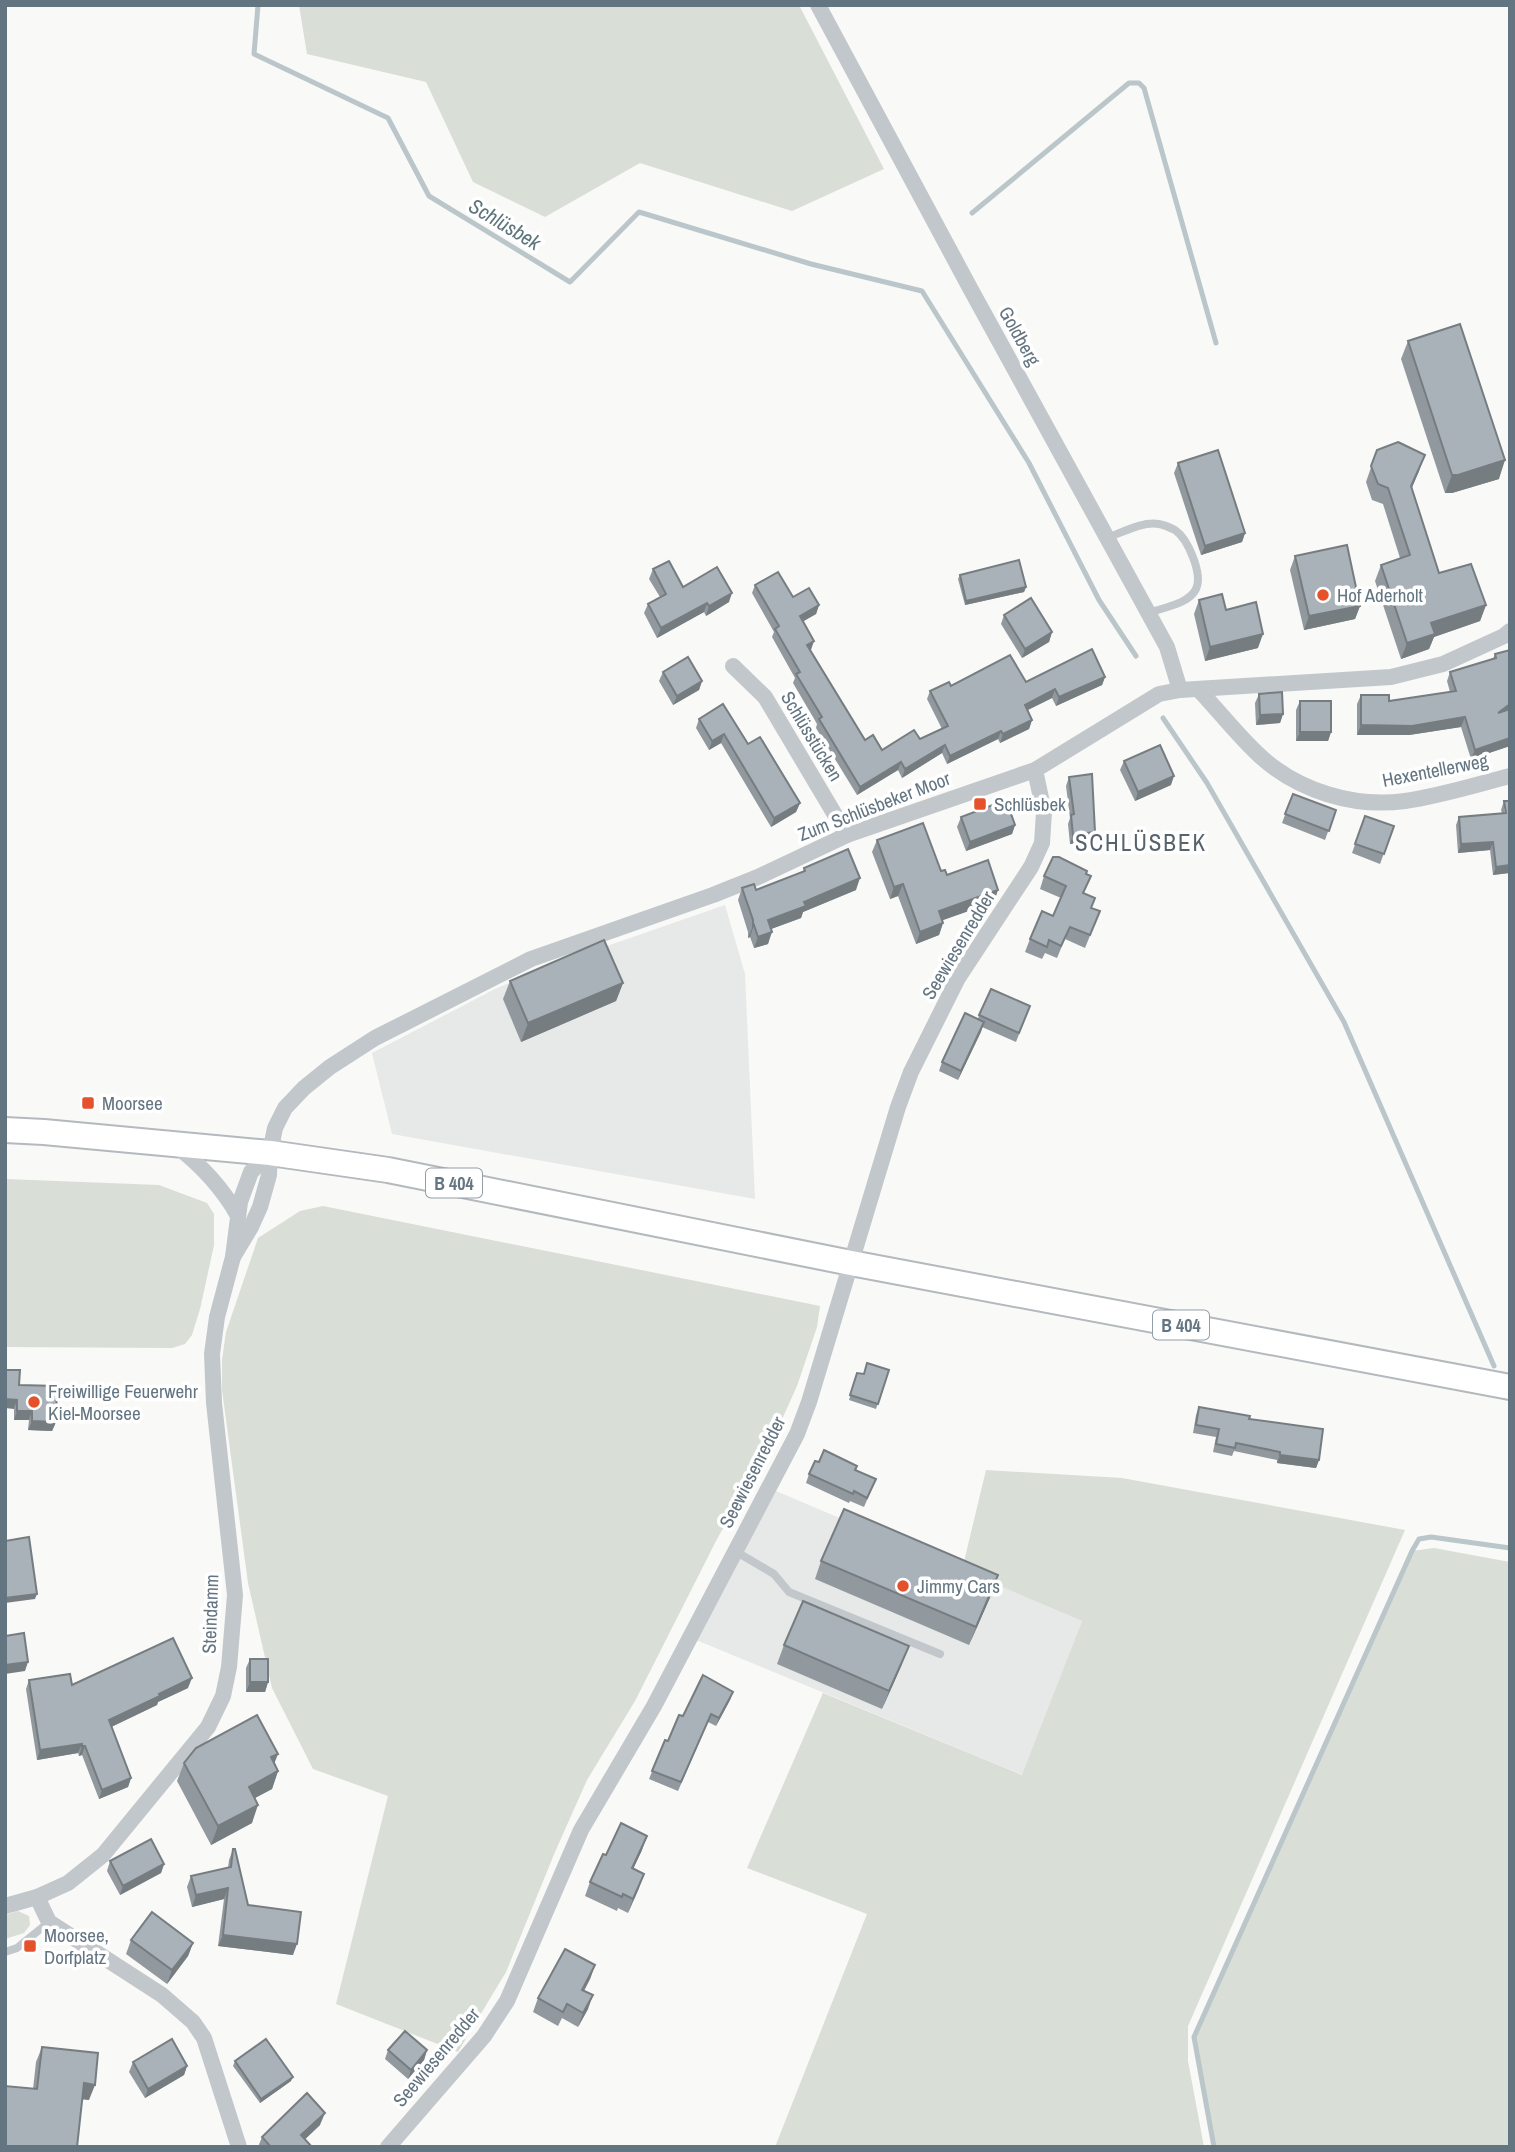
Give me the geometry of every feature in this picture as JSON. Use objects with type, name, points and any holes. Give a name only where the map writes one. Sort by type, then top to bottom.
[{"type":"main road","name":"B 404","points":[[5,1130],[270,1153],[388,1170],[852,1263],[1510,1387]]},
{"type":"street","name":"Goldberg","points":[[818,5],[1167,647],[1180,690]]},
{"type":"street","name":"Zum Schlüsbeker Moor","points":[[270,1153],[278,1120],[291,1100],[330,1067],[375,1038],[531,959],[713,895],[847,835],[1035,770],[1159,694],[1180,690],[1391,677],[1443,664],[1510,631]]},
{"type":"street","name":"Schlüsstücken","points":[[733,666],[765,697],[847,835]]},
{"type":"street","name":"Hexentellerweg","points":[[1198,689],[1260,756],[1284,774],[1332,796],[1381,803],[1405,801],[1510,776]]},
{"type":"street","name":"Seewiesenredder","points":[[388,2147],[484,2036],[507,2001],[581,1830],[654,1706],[797,1434],[911,1072],[958,978],[1031,867],[1042,843],[1044,812],[1035,770]]},
{"type":"street","points":[[173,1143],[208,1173],[237,1214]]},
{"type":"street","name":"Steindamm","points":[[5,1906],[37,1897],[68,1883],[103,1855],[208,1727],[223,1696],[229,1667],[236,1595],[212,1354],[217,1317],[233,1257],[237,1214],[251,1172],[270,1153]]},
{"type":"street","name":"Steindamm","points":[[233,1257],[260,1207],[269,1175],[270,1153]]},
{"type":"street","points":[[37,1897],[49,1922],[162,1995],[193,2022],[204,2038],[239,2147]]},
{"type":"lane","points":[[1107,538],[1143,525],[1158,524],[1174,530],[1184,539],[1198,574],[1196,589],[1185,600],[1148,612]]},
{"type":"lane","points":[[735,1551],[774,1574],[789,1592],[940,1654]]},
{"type":"lane","points":[[5,1952],[17,1948],[49,1922]]},
{"type":"shaded area","points":[[299,5],[799,5],[884,169],[792,211],[640,163],[545,217],[473,182],[426,82],[307,54]]},
{"type":"shaded area","points":[[725,905],[745,974],[755,1199],[392,1134],[372,1053],[497,988],[561,962]]},
{"type":"shaded area","points":[[5,1179],[159,1185],[207,1203],[214,1214],[214,1245],[200,1309],[192,1335],[185,1344],[172,1348],[5,1347]]},
{"type":"shaded area","points":[[323,1206],[820,1306],[817,1327],[797,1386],[773,1439],[716,1541],[635,1701],[587,1780],[506,1972],[458,2052],[336,2004],[388,1796],[313,1769],[272,1688],[248,1583],[222,1390],[226,1332],[258,1238],[300,1211]]},
{"type":"shaded area","points":[[986,1470],[1122,1478],[1405,1530],[1188,2026],[1188,2061],[1204,2147],[775,2147],[867,1914],[747,1868],[823,1693],[1022,1775],[1082,1621],[962,1570]]},
{"type":"shaded area","points":[[776,1491],[1082,1621],[1023,1775],[696,1640]]},
{"type":"shaded area","points":[[1434,1548],[1510,1562],[1510,2147],[1214,2147],[1194,2037],[1412,1551]]},
{"type":"shaded area","points":[[18,1911],[29,1916],[30,1925],[24,1933],[5,1939],[5,1915]]},
{"type":"building","points":[[1460,324],[1505,460],[1452,475],[1408,341]]},
{"type":"building","points":[[1398,442],[1425,455],[1411,486],[1439,573],[1471,564],[1486,605],[1431,623],[1435,634],[1407,643],[1381,565],[1410,555],[1388,488],[1378,484],[1371,466],[1377,450]]},
{"type":"building","points":[[1218,450],[1245,533],[1205,546],[1178,463]]},
{"type":"building","name":"Hof Aderholt","points":[[1347,545],[1360,606],[1309,616],[1295,556]]},
{"type":"building","points":[[1019,560],[1026,587],[966,601],[960,575]]},
{"type":"building","points":[[669,561],[683,587],[717,567],[732,593],[661,628],[648,604],[666,594],[653,569]]},
{"type":"building","points":[[778,572],[793,597],[809,588],[819,605],[800,616],[814,641],[807,645],[865,740],[873,735],[882,750],[914,730],[920,739],[948,726],[930,691],[949,682],[951,686],[1010,655],[1026,682],[1092,649],[1105,677],[1059,697],[1055,689],[1025,705],[1032,720],[1003,734],[1001,731],[950,756],[945,745],[905,769],[901,762],[860,787],[819,719],[822,717],[796,674],[800,672],[775,629],[779,626],[755,585]]},
{"type":"building","points":[[1222,594],[1226,610],[1256,602],[1263,634],[1210,647],[1199,600]]},
{"type":"building","points":[[1031,598],[1052,632],[1025,649],[1004,615]]},
{"type":"building","points":[[1510,650],[1510,704],[1498,713],[1510,709],[1510,738],[1475,750],[1465,717],[1412,726],[1361,725],[1361,695],[1389,695],[1389,701],[1456,691],[1450,672],[1496,658],[1495,654]]},
{"type":"building","points":[[688,657],[702,681],[677,696],[663,672]]},
{"type":"building","points":[[1282,692],[1283,714],[1260,715],[1259,694]]},
{"type":"building","points":[[1300,701],[1331,701],[1331,732],[1300,732]]},
{"type":"building","points":[[723,704],[748,744],[760,737],[800,803],[774,818],[724,734],[712,741],[699,719]]},
{"type":"building","points":[[1160,745],[1174,776],[1138,792],[1124,761]]},
{"type":"building","points":[[1092,774],[1095,832],[1073,835],[1071,815],[1074,814],[1069,777]]},
{"type":"building","points":[[1293,794],[1336,810],[1329,831],[1285,814]]},
{"type":"building","points":[[1006,800],[1015,825],[970,842],[961,817]]},
{"type":"building","points":[[1504,801],[1510,801],[1510,865],[1496,867],[1493,842],[1461,844],[1459,817],[1506,813]]},
{"type":"building","points":[[1365,816],[1394,826],[1384,854],[1355,844]]},
{"type":"building","points":[[923,823],[941,871],[945,870],[947,875],[988,860],[998,890],[939,911],[943,923],[920,932],[903,884],[894,887],[877,840]]},
{"type":"building","points":[[848,849],[860,878],[804,902],[806,906],[768,920],[772,932],[758,937],[742,888],[754,884],[756,890],[805,871],[804,868]]},
{"type":"building","points":[[1053,857],[1059,857],[1087,871],[1086,874],[1091,876],[1083,893],[1095,898],[1091,908],[1100,911],[1090,935],[1070,927],[1061,946],[1049,940],[1047,947],[1030,939],[1042,911],[1053,916],[1066,886],[1044,876]]},
{"type":"building","points":[[604,940],[623,983],[528,1023],[510,981]]},
{"type":"building","points":[[991,989],[1030,1006],[1019,1033],[979,1015]]},
{"type":"building","points":[[965,1013],[984,1022],[961,1071],[942,1062]]},
{"type":"building","points":[[867,1363],[889,1370],[878,1404],[850,1395],[857,1373],[864,1374]]},
{"type":"building","points":[[5,1370],[20,1370],[19,1385],[57,1386],[56,1422],[32,1421],[32,1411],[17,1411],[17,1400],[5,1399]]},
{"type":"building","points":[[1199,1407],[1250,1416],[1249,1419],[1323,1429],[1319,1460],[1280,1455],[1280,1452],[1236,1443],[1235,1448],[1216,1444],[1219,1429],[1196,1425]]},
{"type":"building","points":[[824,1450],[857,1466],[855,1470],[876,1479],[867,1498],[809,1474],[815,1461],[819,1462]]},
{"type":"building","name":"Jimmy Cars","points":[[844,1509],[998,1575],[976,1627],[821,1561]]},
{"type":"building","points":[[29,1537],[37,1594],[5,1598],[5,1541]]},
{"type":"building","points":[[803,1601],[909,1646],[889,1691],[784,1645]]},
{"type":"building","points":[[24,1633],[28,1662],[5,1665],[5,1636]]},
{"type":"building","points":[[173,1638],[192,1678],[109,1720],[131,1778],[102,1790],[82,1744],[40,1750],[29,1680],[70,1674],[72,1685]]},
{"type":"building","points":[[250,1659],[268,1659],[268,1682],[250,1682]]},
{"type":"building","points":[[703,1675],[733,1692],[719,1718],[711,1714],[681,1782],[652,1771],[665,1740],[668,1741],[679,1715],[683,1716]]},
{"type":"building","points":[[257,1715],[278,1754],[271,1757],[278,1771],[249,1787],[258,1805],[218,1826],[184,1763],[196,1748]]},
{"type":"building","points":[[621,1823],[647,1836],[632,1868],[644,1874],[633,1899],[623,1894],[622,1897],[590,1882]]},
{"type":"building","points":[[151,1839],[164,1864],[123,1886],[110,1861]]},
{"type":"building","points":[[233,1849],[248,1905],[301,1912],[297,1944],[223,1935],[228,1888],[196,1895],[191,1876],[231,1867]]},
{"type":"building","points":[[152,1912],[193,1943],[172,1970],[131,1940]]},
{"type":"building","points":[[565,1949],[595,1965],[582,1990],[593,1995],[583,2013],[567,2004],[563,2012],[538,1998]]},
{"type":"building","points":[[405,2031],[427,2050],[411,2070],[388,2050]]},
{"type":"building","points":[[172,2039],[187,2066],[148,2089],[133,2062]]},
{"type":"building","points":[[266,2039],[293,2077],[261,2099],[235,2061]]},
{"type":"building","points":[[42,2047],[98,2053],[95,2085],[84,2083],[77,2147],[5,2147],[5,2086],[37,2089]]},
{"type":"building","points":[[307,2093],[325,2113],[301,2135],[312,2147],[271,2147],[262,2137]]},
{"type":"waterway","name":"Schlüsbek","points":[[258,5],[254,54],[388,118],[429,196],[570,282],[639,212],[811,264],[922,291],[1029,463],[1099,600],[1136,656]]},
{"type":"waterway","points":[[972,213],[1129,83],[1139,83],[1144,88],[1216,343]]},
{"type":"waterway","points":[[1163,718],[1207,783],[1344,1022],[1494,1366]]},
{"type":"waterway","points":[[1214,2147],[1194,2037],[1412,1551],[1419,1539],[1431,1537],[1510,1548]]},
{"type":"place","name":"Hof Aderholt","points":[[1323,595]]},
{"type":"place","name":"Schlüsbek","points":[[980,804]]},
{"type":"place","name":"Moorsee","points":[[88,1103]]},
{"type":"place","name":"Freiwillige Feuerwehr Kiel-Moorsee","points":[[34,1402]]},
{"type":"place","name":"Jimmy Cars","points":[[903,1586]]},
{"type":"place","name":"Moorsee, Dorfplatz","points":[[30,1946]]},
{"type":"district","name":"SCHLÜSBEK","points":[[1141,842]]}]
